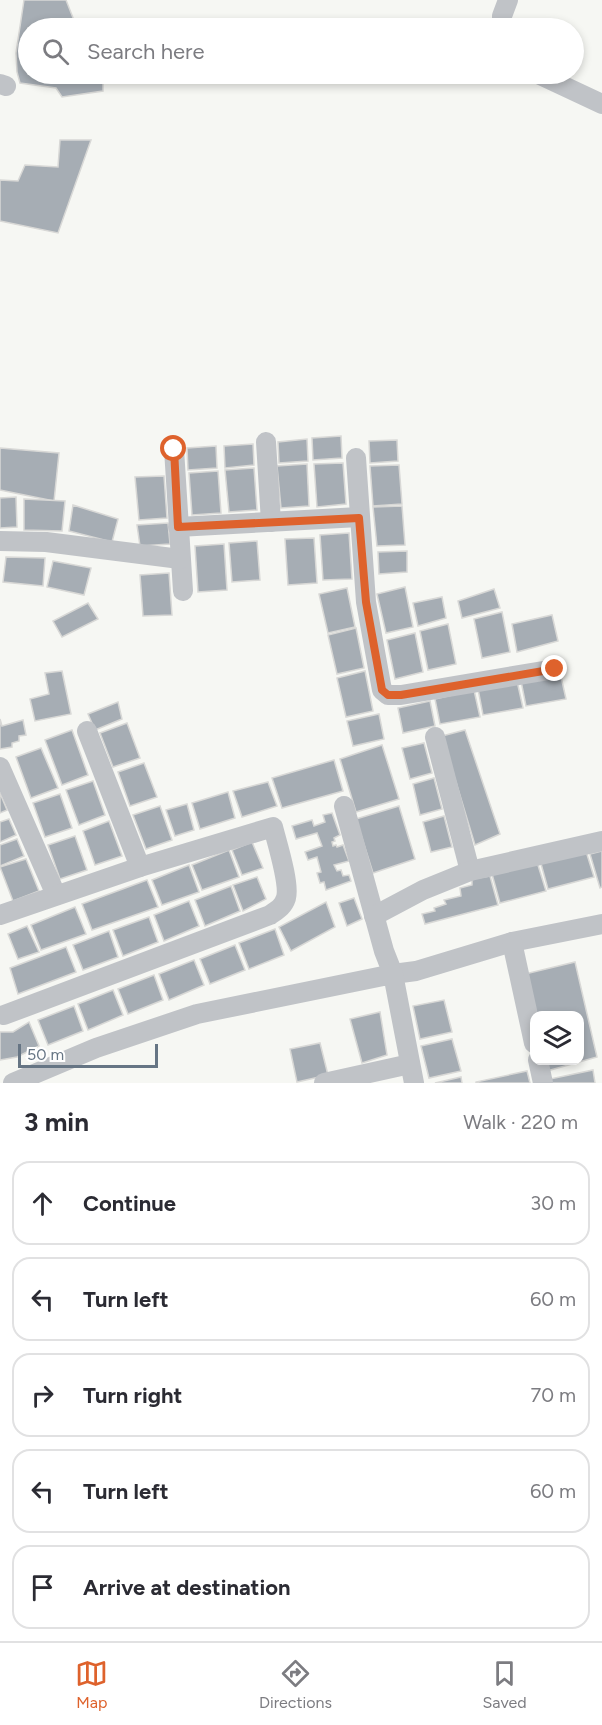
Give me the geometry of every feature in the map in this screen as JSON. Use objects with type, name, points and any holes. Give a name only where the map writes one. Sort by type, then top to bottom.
[{"type":"street","points":[[502,18],[508,0]]},
{"type":"street","points":[[559,84],[602,104]]},
{"type":"street","points":[[266,442],[271,522]]},
{"type":"street","points":[[174,449],[183,591]]},
{"type":"street","points":[[356,458],[366,602],[382,690],[388,695],[401,695],[555,669]]},
{"type":"street","points":[[178,527],[359,518]]},
{"type":"street","points":[[0,541],[46,542],[180,559]]},
{"type":"street","points":[[87,731],[140,867]]},
{"type":"street","points":[[435,737],[470,871]]},
{"type":"street","points":[[0,767],[56,896]]},
{"type":"street","points":[[344,806],[374,916],[393,974],[414,1083]]},
{"type":"street","points":[[0,915],[140,867],[273,827],[287,887],[286,898],[280,908],[270,915],[4,1015]]},
{"type":"street","points":[[374,916],[423,890],[470,871],[602,841]]},
{"type":"street","points":[[21,1081],[96,1048],[197,1014],[416,971],[512,942],[602,924]]},
{"type":"street","points":[[512,942],[530,1025]]},
{"type":"street","points":[[324,1083],[410,1064]]},
{"type":"street","points":[[539,1065],[543,1083]]},
{"type":"building","points":[[24,0],[66,0],[73,18],[21,18]]},
{"type":"building","points":[[18,40],[18,76],[17,72]]},
{"type":"building","points":[[27,84],[103,84],[103,91],[62,97],[56,88]]},
{"type":"building","points":[[60,140],[91,140],[58,233],[0,221],[0,180],[18,181],[25,165],[58,167]]},
{"type":"building","points":[[341,436],[342,458],[313,460],[312,438]]},
{"type":"building","points":[[307,439],[308,461],[279,463],[278,442]]},
{"type":"building","points":[[397,440],[398,461],[370,463],[369,441]]},
{"type":"building","points":[[253,444],[254,465],[225,468],[224,446]]},
{"type":"building","points":[[216,446],[217,468],[188,470],[187,448]]},
{"type":"building","points":[[0,448],[59,453],[54,501],[0,490]]},
{"type":"building","points":[[343,463],[346,504],[317,507],[314,464]]},
{"type":"building","points":[[307,464],[309,506],[281,508],[277,466]]},
{"type":"building","points":[[399,465],[402,504],[373,506],[370,466]]},
{"type":"building","points":[[254,468],[257,510],[229,512],[225,470]]},
{"type":"building","points":[[218,471],[221,513],[192,515],[189,473]]},
{"type":"building","points":[[164,476],[167,518],[139,520],[135,477]]},
{"type":"building","points":[[16,497],[17,527],[0,528],[0,498]]},
{"type":"building","points":[[24,499],[65,501],[62,531],[24,530]]},
{"type":"building","points":[[73,505],[118,519],[112,542],[69,531]]},
{"type":"building","points":[[402,506],[405,545],[377,546],[373,507]]},
{"type":"building","points":[[168,523],[170,544],[140,546],[137,525]]},
{"type":"building","points":[[349,533],[352,579],[323,580],[320,535]]},
{"type":"building","points":[[314,538],[317,583],[288,585],[285,539]]},
{"type":"building","points":[[257,541],[260,580],[232,582],[229,543]]},
{"type":"building","points":[[224,544],[227,590],[198,592],[195,546]]},
{"type":"building","points":[[407,551],[407,572],[379,574],[378,552]]},
{"type":"building","points":[[6,557],[45,558],[43,586],[3,582]]},
{"type":"building","points":[[53,561],[91,568],[84,595],[47,587]]},
{"type":"building","points":[[169,573],[172,615],[143,616],[140,575]]},
{"type":"building","points":[[405,587],[413,627],[386,633],[377,594]]},
{"type":"building","points":[[347,588],[355,627],[328,633],[319,594]]},
{"type":"building","points":[[494,589],[500,608],[462,618],[458,601]]},
{"type":"building","points":[[442,597],[446,618],[418,626],[413,603]]},
{"type":"building","points":[[88,603],[98,619],[62,637],[53,621]]},
{"type":"building","points":[[502,612],[510,652],[482,658],[474,619]]},
{"type":"building","points":[[552,615],[558,641],[517,652],[512,624]]},
{"type":"building","points":[[448,624],[456,664],[428,670],[420,631]]},
{"type":"building","points":[[356,628],[364,668],[337,674],[328,635]]},
{"type":"building","points":[[415,633],[423,672],[395,679],[387,640]]},
{"type":"building","points":[[62,671],[71,714],[35,721],[30,699],[49,694],[45,673]]},
{"type":"building","points":[[365,671],[373,711],[346,717],[337,678]]},
{"type":"building","points":[[560,672],[566,699],[526,706],[521,681]]},
{"type":"building","points":[[517,681],[523,708],[483,715],[478,689]]},
{"type":"building","points":[[474,690],[480,717],[440,724],[435,699]]},
{"type":"building","points":[[430,701],[435,726],[403,733],[398,708]]},
{"type":"building","points":[[118,702],[122,719],[95,730],[88,714]]},
{"type":"building","points":[[379,714],[384,739],[353,746],[347,721]]},
{"type":"building","points":[[0,719],[2,726],[23,720],[26,735],[19,736],[19,741],[12,743],[12,747],[0,749]]},
{"type":"building","points":[[127,723],[140,758],[113,767],[100,733]]},
{"type":"building","points":[[72,730],[88,775],[62,785],[45,740]]},
{"type":"building","points":[[465,730],[500,834],[475,845],[442,736]]},
{"type":"building","points":[[424,743],[432,773],[410,779],[402,748]]},
{"type":"building","points":[[382,745],[399,799],[356,812],[340,759]]},
{"type":"building","points":[[41,748],[58,788],[31,798],[16,757]]},
{"type":"building","points":[[334,760],[343,791],[282,808],[272,778]]},
{"type":"building","points":[[144,763],[157,797],[130,806],[118,772]]},
{"type":"building","points":[[434,778],[442,809],[420,815],[413,784]]},
{"type":"building","points":[[93,781],[105,815],[79,825],[66,790]]},
{"type":"building","points":[[268,782],[277,806],[242,817],[233,791]]},
{"type":"building","points":[[228,792],[235,818],[200,829],[192,803]]},
{"type":"building","points":[[0,793],[7,810],[0,813]]},
{"type":"building","points":[[60,794],[72,828],[45,837],[33,803]]},
{"type":"building","points":[[187,804],[194,830],[175,836],[166,810]]},
{"type":"building","points":[[160,806],[172,840],[146,849],[133,815]]},
{"type":"building","points":[[399,806],[415,859],[373,873],[356,819]]},
{"type":"building","points":[[332,813],[340,835],[334,838],[333,846],[343,845],[349,861],[334,865],[337,871],[341,870],[343,876],[349,875],[351,881],[326,890],[324,882],[320,883],[317,873],[321,872],[317,857],[308,860],[305,852],[322,846],[317,833],[296,839],[292,826],[312,820],[314,826],[325,822],[323,815]]},
{"type":"building","points":[[444,816],[452,847],[431,852],[423,822]]},
{"type":"building","points":[[9,819],[16,835],[0,842],[0,822]]},
{"type":"building","points":[[109,821],[122,856],[95,865],[83,831]]},
{"type":"building","points":[[75,836],[87,870],[60,879],[48,845]]},
{"type":"building","points":[[17,839],[24,856],[0,866],[0,845]]},
{"type":"building","points":[[252,842],[263,868],[242,875],[232,850]]},
{"type":"building","points":[[585,848],[594,877],[548,889],[540,860]]},
{"type":"building","points":[[229,850],[239,877],[202,890],[192,865]]},
{"type":"building","points":[[602,851],[602,887],[600,888],[590,854]]},
{"type":"building","points":[[26,859],[39,891],[13,901],[0,867]]},
{"type":"building","points":[[537,862],[546,891],[500,903],[492,874]]},
{"type":"building","points":[[189,865],[199,892],[162,905],[152,880]]},
{"type":"building","points":[[490,876],[498,905],[425,924],[422,914],[435,911],[434,908],[446,904],[444,900],[461,896],[460,888],[472,885],[472,879]]},
{"type":"building","points":[[257,877],[266,899],[243,911],[233,885]]},
{"type":"building","points":[[147,880],[158,907],[92,930],[82,904]]},
{"type":"building","points":[[231,886],[240,911],[205,926],[195,900]]},
{"type":"building","points":[[354,898],[362,919],[347,926],[339,903]]},
{"type":"building","points":[[189,901],[199,926],[164,941],[154,915]]},
{"type":"building","points":[[326,902],[335,927],[291,951],[279,927]]},
{"type":"building","points":[[75,907],[86,934],[41,950],[31,925]]},
{"type":"building","points":[[149,917],[158,942],[123,956],[113,930]]},
{"type":"building","points":[[27,926],[39,952],[18,959],[8,934]]},
{"type":"building","points":[[275,929],[284,955],[249,969],[239,943]]},
{"type":"building","points":[[109,931],[118,957],[83,970],[73,945]]},
{"type":"building","points":[[235,945],[245,970],[210,984],[200,959]]},
{"type":"building","points":[[66,947],[76,972],[18,994],[10,968]]},
{"type":"building","points":[[194,960],[204,985],[169,1000],[159,974]]},
{"type":"building","points":[[575,962],[597,1057],[584,1061],[584,1011],[534,1011],[525,974]]},
{"type":"building","points":[[154,975],[163,1000],[128,1014],[118,989]]},
{"type":"building","points":[[113,990],[123,1015],[88,1030],[78,1004]]},
{"type":"building","points":[[444,1000],[452,1032],[420,1039],[413,1006]]},
{"type":"building","points":[[74,1006],[83,1031],[48,1045],[38,1020]]},
{"type":"building","points":[[380,1012],[387,1055],[362,1063],[350,1019]]},
{"type":"building","points":[[29,1022],[39,1046],[17,1057],[0,1060],[0,1032],[13,1032]]},
{"type":"building","points":[[452,1039],[461,1071],[429,1078],[421,1046]]},
{"type":"building","points":[[320,1043],[328,1075],[297,1082],[290,1049]]},
{"type":"building","points":[[545,1065],[568,1065],[547,1071]]},
{"type":"building","points":[[593,1070],[595,1083],[551,1083],[550,1079]]},
{"type":"building","points":[[527,1071],[530,1083],[476,1083],[476,1082]]},
{"type":"building","points":[[461,1077],[462,1083],[435,1083]]},
{"type":"route","points":[[174,449],[178,527],[359,518],[366,602],[382,690],[388,695],[401,695],[555,669]]}]
